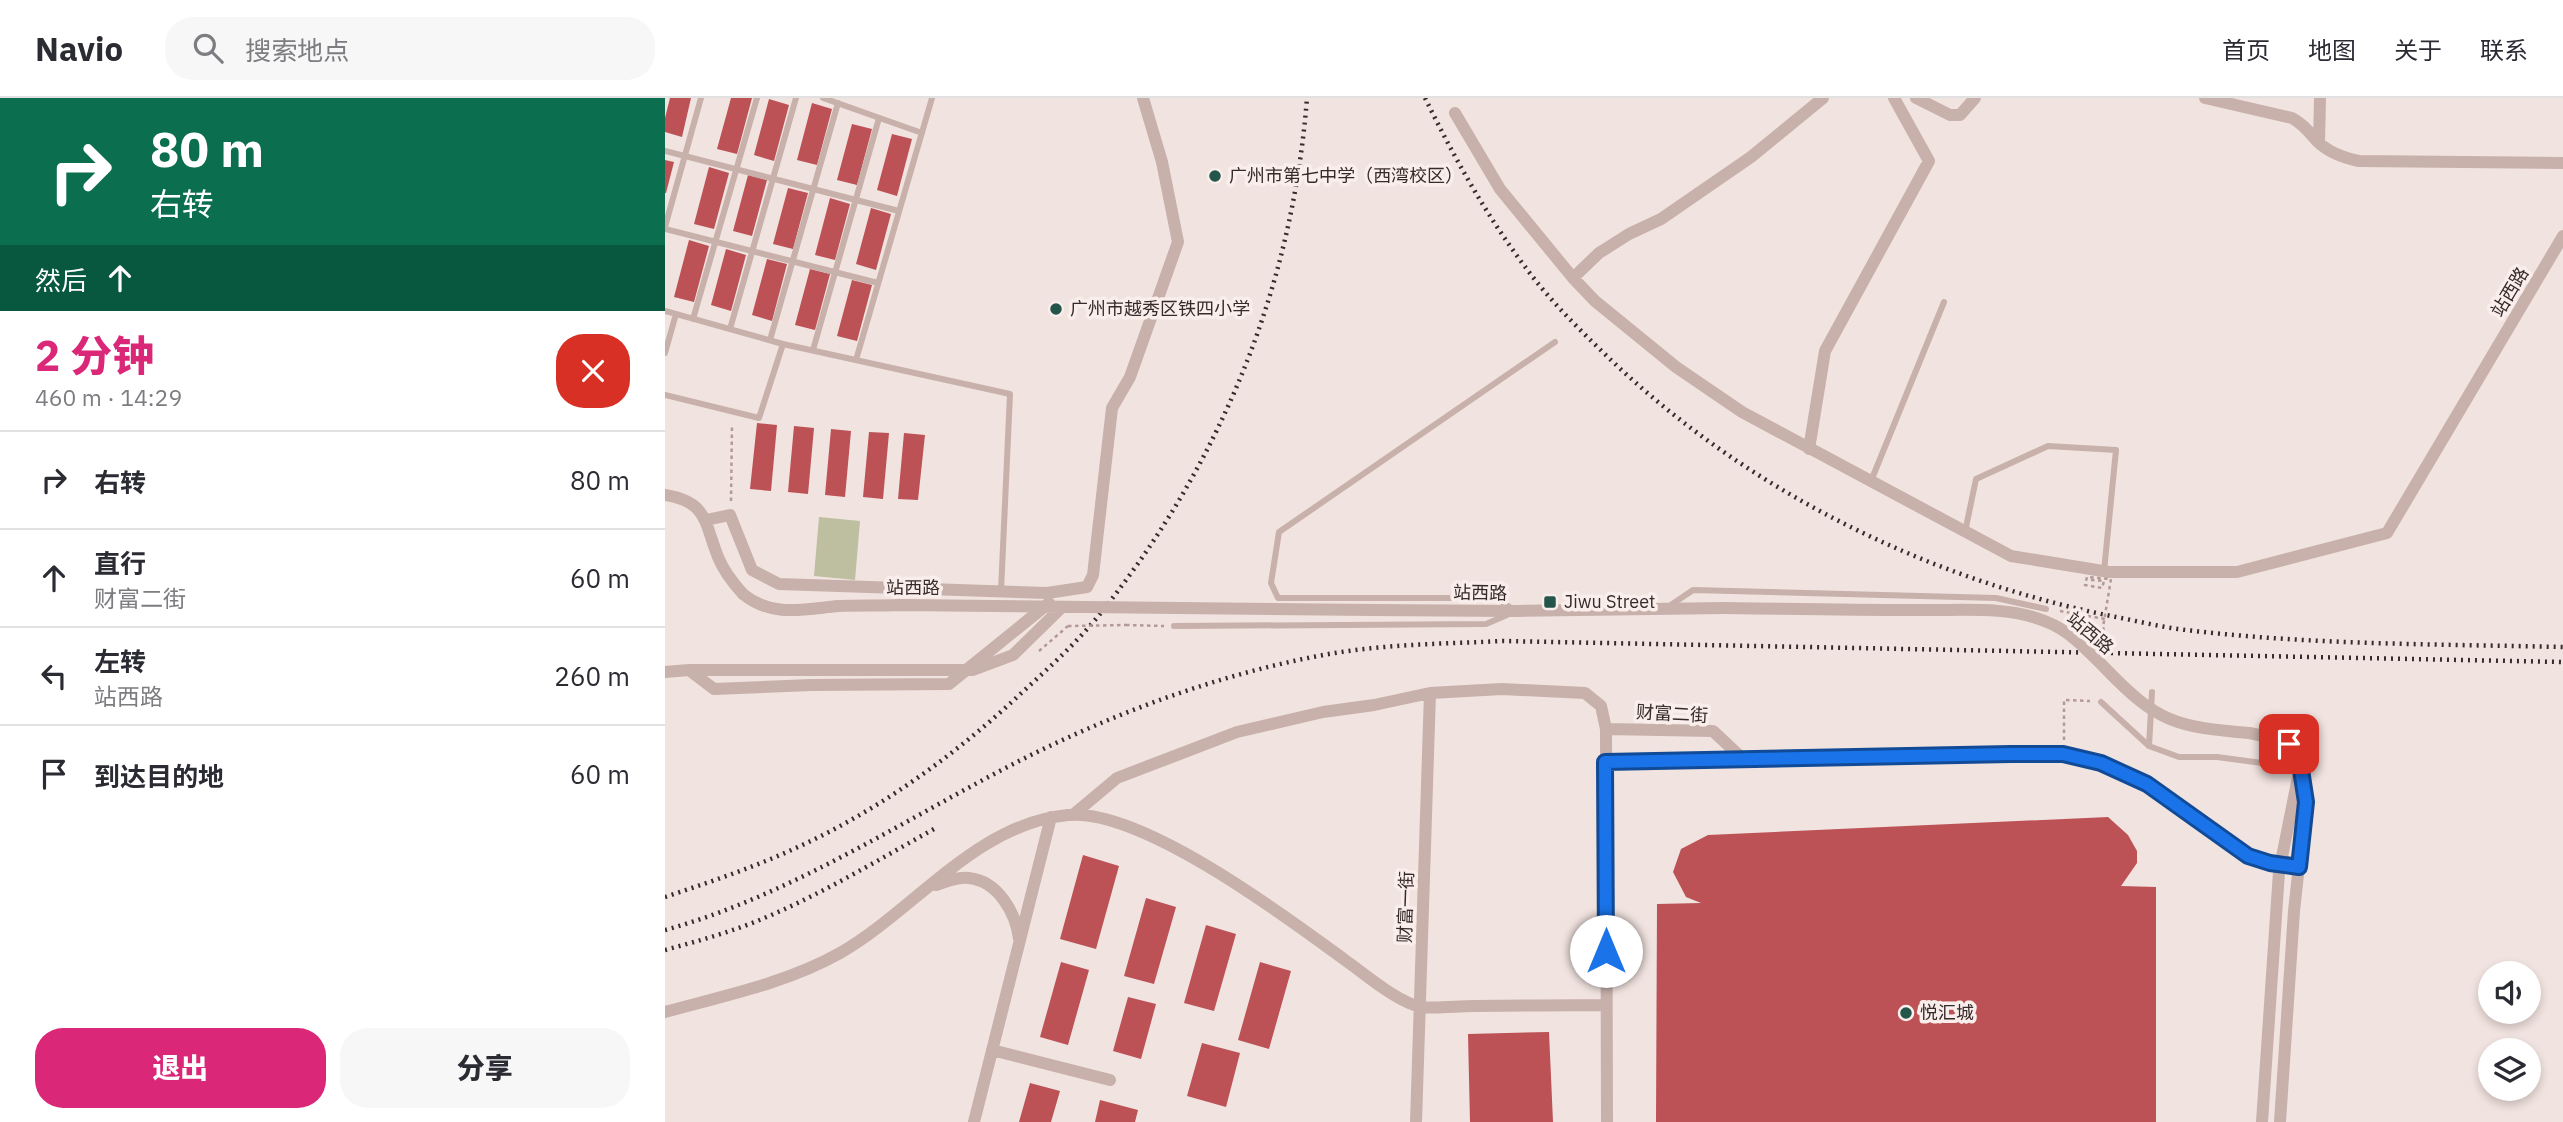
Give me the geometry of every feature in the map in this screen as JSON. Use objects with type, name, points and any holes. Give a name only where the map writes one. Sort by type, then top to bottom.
[{"type":"street","points":[[665,495],[689,500],[699,508],[706,520],[730,515],[752,570],[779,584],[1047,593],[1087,587],[1093,575],[1112,408],[1130,377],[1178,243],[1162,162],[1143,98]]},
{"type":"street","points":[[1573,278],[1599,253],[1629,234],[1661,219],[1751,157],[1823,98]]},
{"type":"street","points":[[1809,449],[1825,351],[1929,161],[1894,98]]},
{"type":"street","points":[[1916,98],[1950,115],[1960,115],[1975,98]]},
{"type":"street","points":[[2205,98],[2292,118],[2303,125],[2319,144],[2341,157],[2359,162],[2563,163]]},
{"type":"street","points":[[2319,144],[2320,98]]},
{"type":"street","name":"站西路","points":[[1455,113],[1500,189],[1573,278],[1595,301],[1676,367],[1742,412],[2011,556],[2104,571],[2237,572],[2387,533],[2563,236]]},
{"type":"street","name":"站西路","points":[[706,520],[729,578],[754,603],[777,609],[804,611],[899,605],[1515,611],[1725,608],[1971,611],[2029,616],[2048,622],[2084,646],[2128,692],[2164,719],[2186,726],[2274,738],[2289,744],[2299,757],[2306,802],[2280,1122]]},
{"type":"street","points":[[689,670],[714,689],[949,684],[1067,589]]},
{"type":"street","points":[[665,672],[972,670],[1013,655],[1061,608]]},
{"type":"street","points":[[1074,814],[1117,778],[1237,732],[1323,712],[1430,693],[1502,689],[1585,693],[1601,706],[1606,729],[1607,1122]]},
{"type":"street","name":"财富一街","points":[[1416,1122],[1430,693]]},
{"type":"street","name":"财富二街","points":[[1606,729],[1713,731],[1745,761]]},
{"type":"street","points":[[1605,762],[2063,754],[2091,760],[2147,784],[2248,856],[2299,867]]},
{"type":"street","points":[[2262,1122],[2281,865],[2300,768]]},
{"type":"street","points":[[665,1012],[775,980],[838,954],[862,939],[961,860],[1019,829],[1051,817],[1074,814],[1107,818],[1185,854],[1285,916],[1392,993],[1420,1007],[1606,1005]]},
{"type":"street","points":[[974,1122],[1051,817]]},
{"type":"street","points":[[927,888],[955,879],[979,880],[992,888],[1012,912],[1020,943]]},
{"type":"street","points":[[992,1050],[1110,1080]]},
{"type":"lane","points":[[701,98],[665,228],[878,283]]},
{"type":"lane","points":[[693,319],[757,98]]},
{"type":"lane","points":[[730,329],[796,98]]},
{"type":"lane","points":[[823,98],[922,133]]},
{"type":"lane","points":[[856,360],[932,98]]},
{"type":"lane","points":[[770,340],[838,103]]},
{"type":"lane","points":[[813,350],[879,118]]},
{"type":"lane","points":[[665,151],[899,211]]},
{"type":"lane","points":[[1871,481],[1944,302]]},
{"type":"lane","points":[[665,311],[783,344],[1010,394],[1001,591]]},
{"type":"lane","points":[[665,353],[675,314]]},
{"type":"lane","points":[[1515,611],[1496,598],[1278,598],[1271,583],[1279,533],[1555,342]]},
{"type":"lane","points":[[665,394],[759,418],[783,344]]},
{"type":"lane","points":[[1965,532],[1976,479],[2048,446],[2116,450],[2104,571]]},
{"type":"lane","points":[[1667,608],[1692,590],[1996,597],[2046,609]]},
{"type":"lane","points":[[1174,626],[1486,624],[1515,611]]},
{"type":"lane","points":[[2149,746],[2152,692]]},
{"type":"lane","points":[[2101,702],[2149,746],[2179,757],[2217,757],[2300,768]]},
{"type":"path","points":[[730,515],[733,412]]},
{"type":"path","points":[[2091,580],[2104,582],[2102,588],[2085,585],[2087,577],[2111,579],[2103,627],[2110,653],[2117,661]]},
{"type":"path","points":[[2046,609],[2105,619]]},
{"type":"path","points":[[1068,626],[1174,626]]},
{"type":"path","points":[[2063,754],[2064,700],[2101,702]]},
{"type":"green space","points":[[819,517],[860,521],[855,580],[814,576]]},
{"type":"building","points":[[670,98],[691,98],[682,137],[665,132]]},
{"type":"building","points":[[731,98],[752,98],[737,154],[717,149]]},
{"type":"building","points":[[769,99],[789,105],[774,161],[754,155]]},
{"type":"building","points":[[812,103],[832,109],[817,165],[797,160]]},
{"type":"building","points":[[852,124],[872,129],[857,185],[837,180]]},
{"type":"building","points":[[892,134],[912,139],[897,196],[877,190]]},
{"type":"building","points":[[665,160],[674,162],[666,193],[665,193]]},
{"type":"building","points":[[709,167],[729,173],[714,229],[694,224]]},
{"type":"building","points":[[748,175],[767,180],[752,236],[733,231]]},
{"type":"building","points":[[788,188],[808,193],[793,249],[773,244]]},
{"type":"building","points":[[830,198],[850,204],[835,260],[815,255]]},
{"type":"building","points":[[871,208],[891,214],[876,270],[856,264]]},
{"type":"building","points":[[689,240],[709,246],[694,302],[674,297]]},
{"type":"building","points":[[726,249],[746,255],[731,311],[711,305]]},
{"type":"building","points":[[767,259],[787,264],[772,321],[752,315]]},
{"type":"building","points":[[810,269],[830,274],[815,330],[795,325]]},
{"type":"building","points":[[852,280],[872,285],[857,341],[837,336]]},
{"type":"building","points":[[757,423],[777,425],[771,491],[750,489]]},
{"type":"building","points":[[794,426],[814,428],[808,494],[788,492]]},
{"type":"building","points":[[831,429],[851,431],[845,497],[825,495]]},
{"type":"building","points":[[869,432],[889,433],[883,499],[863,497]]},
{"type":"building","points":[[904,433],[925,435],[918,500],[898,499]]},
{"type":"building","name":"悦汇城","points":[[2108,817],[2128,835],[2137,851],[2137,863],[2121,886],[2156,887],[2156,1122],[1656,1122],[1657,904],[1701,903],[1686,897],[1673,872],[1681,849],[1708,835]]},
{"type":"building","points":[[1083,855],[1119,866],[1096,949],[1060,939]]},
{"type":"building","points":[[1146,898],[1176,907],[1154,984],[1124,976]]},
{"type":"building","points":[[1206,925],[1236,934],[1214,1011],[1184,1003]]},
{"type":"building","points":[[1061,962],[1089,970],[1068,1045],[1040,1037]]},
{"type":"building","points":[[1260,962],[1291,971],[1269,1049],[1238,1040]]},
{"type":"building","points":[[1128,997],[1156,1004],[1141,1059],[1113,1051]]},
{"type":"building","points":[[1549,1032],[1553,1122],[1470,1122],[1468,1034]]},
{"type":"building","points":[[1202,1043],[1240,1053],[1226,1107],[1187,1096]]},
{"type":"building","points":[[1030,1083],[1060,1091],[1051,1122],[1019,1122]]},
{"type":"building","points":[[1100,1100],[1138,1110],[1135,1122],[1095,1122]]},
{"type":"railway","points":[[665,897],[782,854],[827,833],[885,800],[991,721],[1059,658],[1100,614],[1143,557],[1181,497],[1243,372],[1267,306],[1285,239],[1299,169],[1307,98]]},
{"type":"railway","points":[[1425,98],[1460,165],[1499,230],[1538,284],[1579,329],[1665,408],[1722,451],[1781,489],[1843,523],[1974,579],[2042,600],[2170,628],[2322,641],[2563,647]]},
{"type":"railway","points":[[665,930],[761,896],[853,851],[1033,754],[1102,723],[1172,696],[1244,673],[1341,652],[1410,645],[1503,641],[2563,662]]},
{"type":"railway","points":[[665,950],[762,919],[806,899],[934,829]]},
{"type":"place","name":"广州市第七中学（西湾校区）","points":[[1215,176]]},
{"type":"place","name":"广州市越秀区铁四小学","points":[[1056,309]]},
{"type":"place","name":"Jiwu Street","points":[[1550,602]]},
{"type":"place","name":"悦汇城","points":[[1906,1013]]},
{"type":"route","points":[[1606,951],[1605,762],[2011,754],[2060,754],[2080,757],[2126,773],[2147,784],[2248,856],[2256,860],[2299,867],[2306,802],[2299,757],[2289,744]]}]
